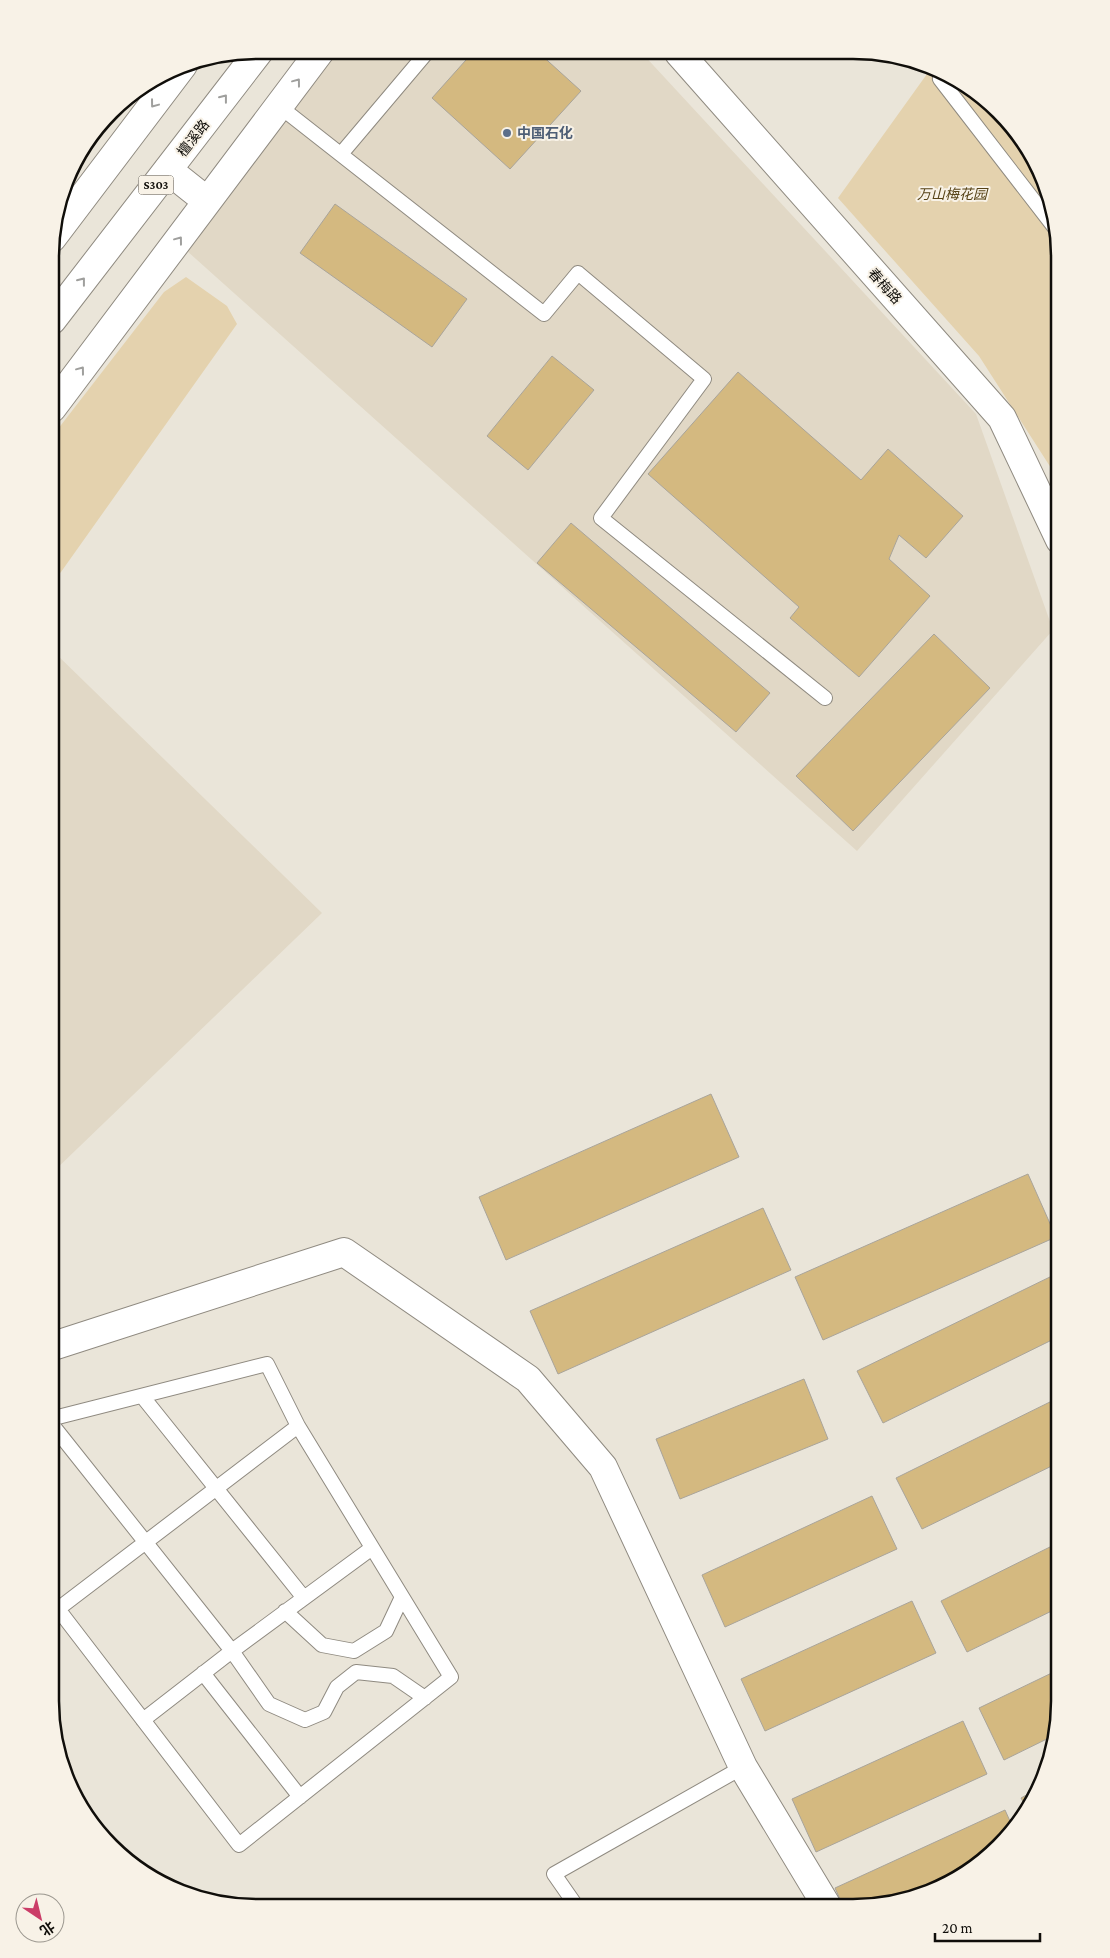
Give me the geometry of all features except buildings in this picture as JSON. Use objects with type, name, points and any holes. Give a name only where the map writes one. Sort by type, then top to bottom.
[{"type":"street","name":"檀溪路","points":[[59,311],[253,59]]},
{"type":"street","points":[[59,399],[314,59]]},
{"type":"street","name":"春梅路","points":[[684,59],[1002,418],[1051,521]]},
{"type":"street","points":[[61,226],[174,77]]},
{"type":"street","points":[[168,170],[207,202]]},
{"type":"street","points":[[59,1344],[344,1252],[528,1379],[602,1467],[744,1767],[823,1899]]},
{"type":"lane","points":[[340,154],[421,59]]},
{"type":"lane","points":[[940,79],[1047,217]]},
{"type":"lane","points":[[279,106],[544,314],[578,273],[704,379],[601,518],[825,698]]},
{"type":"lane","points":[[59,1418],[267,1364],[298,1426],[451,1677],[239,1845],[59,1611]]},
{"type":"lane","points":[[142,1396],[304,1598]]},
{"type":"lane","points":[[59,1601],[146,1542],[298,1426]]},
{"type":"lane","points":[[59,1431],[232,1650],[269,1704],[305,1720],[324,1712],[337,1687],[356,1672],[393,1676],[425,1698]]},
{"type":"lane","points":[[143,1720],[232,1650],[372,1548]]},
{"type":"lane","points":[[286,1611],[322,1645],[354,1651],[386,1631],[402,1597]]},
{"type":"lane","points":[[203,1673],[300,1796]]},
{"type":"lane","points":[[571,1899],[554,1874],[744,1767]]},
{"type":"shaded area","points":[[314,59],[647,59],[976,414],[1051,624],[1051,632],[857,851],[177,242]]},
{"type":"shaded area","points":[[59,657],[322,913],[59,1166]]},
{"type":"green space","name":"万山梅花园","points":[[927,73],[952,85],[974,100],[1010,136],[1031,169],[1041,193],[1050,231],[1051,468],[979,356],[838,198]]},
{"type":"green space","points":[[186,277],[227,306],[237,324],[59,574],[59,428],[164,292]]},
{"type":"place","name":"中国石化","points":[[507,133]]}]
